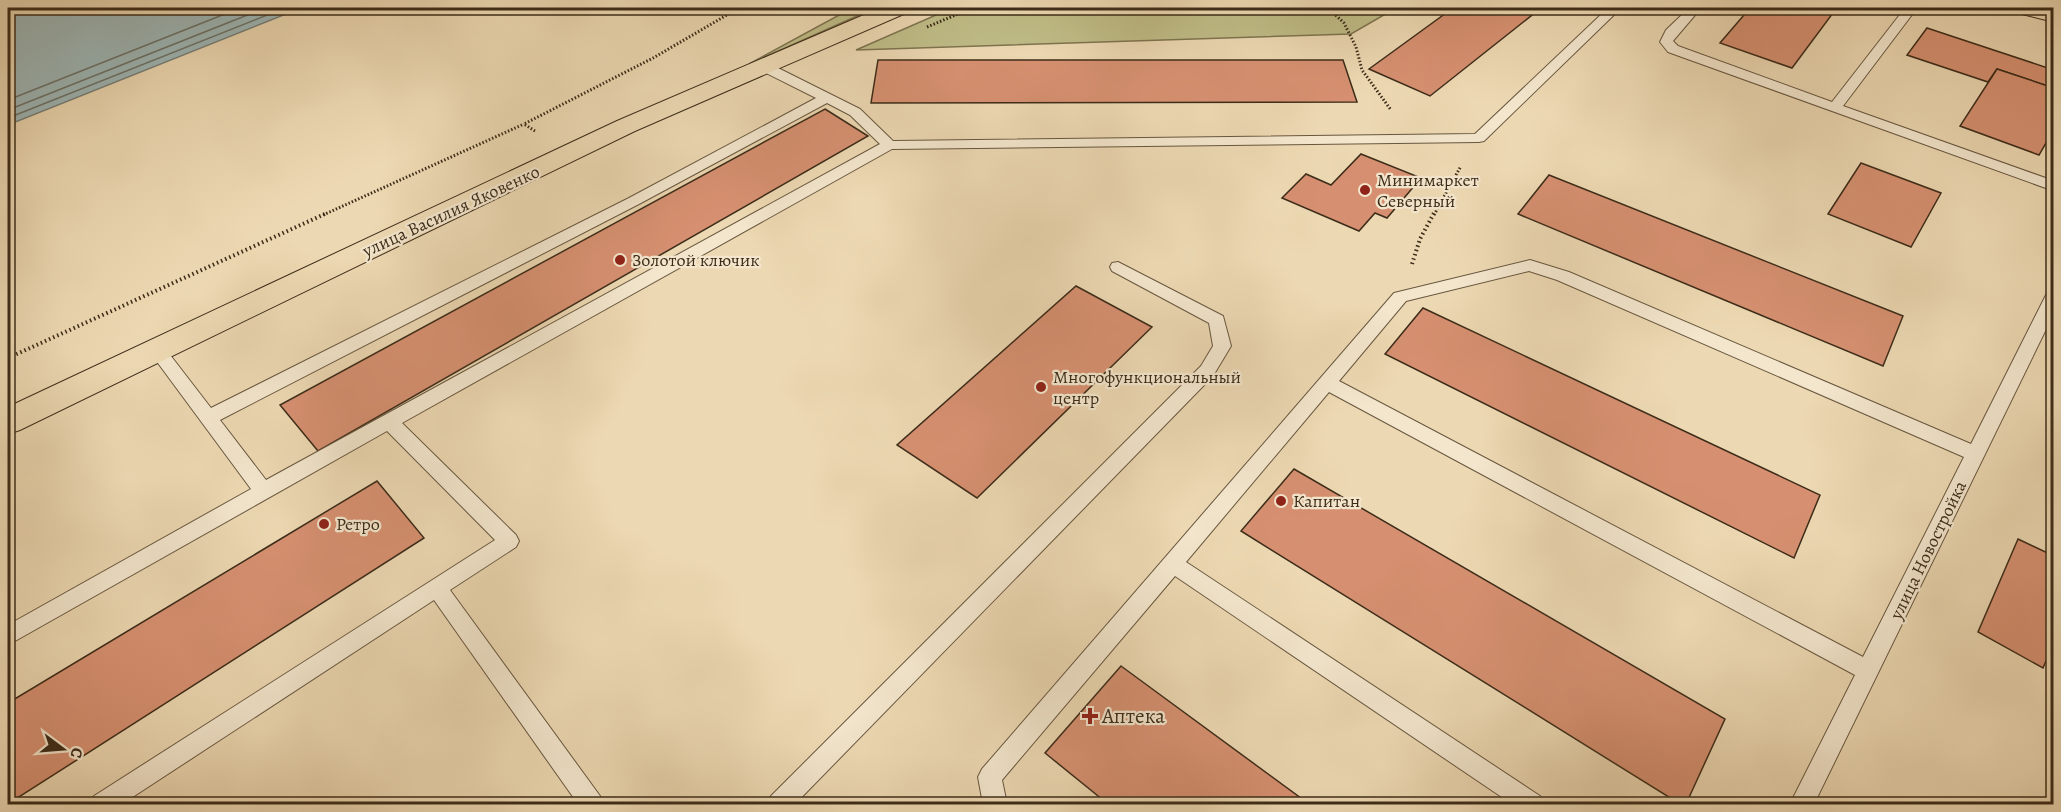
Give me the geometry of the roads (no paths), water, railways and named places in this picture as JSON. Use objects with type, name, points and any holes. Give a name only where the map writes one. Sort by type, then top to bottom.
[{"type":"main road","name":"улица Василия Яковенко","points":[[8,421],[626,126],[898,8]]},
{"type":"main road","points":[[2026,8],[2054,15]]},
{"type":"main road","points":[[626,126],[830,13]]},
{"type":"lane","points":[[8,636],[263,491],[889,145],[1479,138],[1616,8]]},
{"type":"lane","points":[[1695,8],[1671,33],[1666,42],[1673,49],[2054,186]]},
{"type":"lane","points":[[1835,108],[1911,8]]},
{"type":"lane","points":[[763,66],[855,112],[889,145]]},
{"type":"lane","points":[[208,418],[634,201],[826,98]]},
{"type":"lane","points":[[994,804],[990,777],[1400,297],[1530,265],[1563,276],[1975,454]]},
{"type":"lane","points":[[778,804],[1207,371],[1221,346],[1217,320],[1119,267]]},
{"type":"lane","name":"улица Новостройка","points":[[1802,804],[1975,454],[2048,321],[2054,295]]},
{"type":"lane","points":[[158,351],[263,491]]},
{"type":"lane","points":[[1328,383],[1868,671]]},
{"type":"lane","points":[[102,804],[509,541],[389,421]]},
{"type":"lane","points":[[1172,563],[1532,804]]},
{"type":"lane","points":[[437,588],[592,804]]},
{"type":"water","points":[[8,8],[301,8],[8,125]]},
{"type":"place","name":"Минимаркет Северный","points":[[1365,190]]},
{"type":"place","name":"Золотой ключик","points":[[620,260]]},
{"type":"place","name":"Многофункциональный центр","points":[[1041,387]]},
{"type":"place","name":"Капитан","points":[[1281,501]]},
{"type":"place","name":"Ретро","points":[[324,524]]},
{"type":"place","name":"Аптека","points":[[1090,716]]}]
